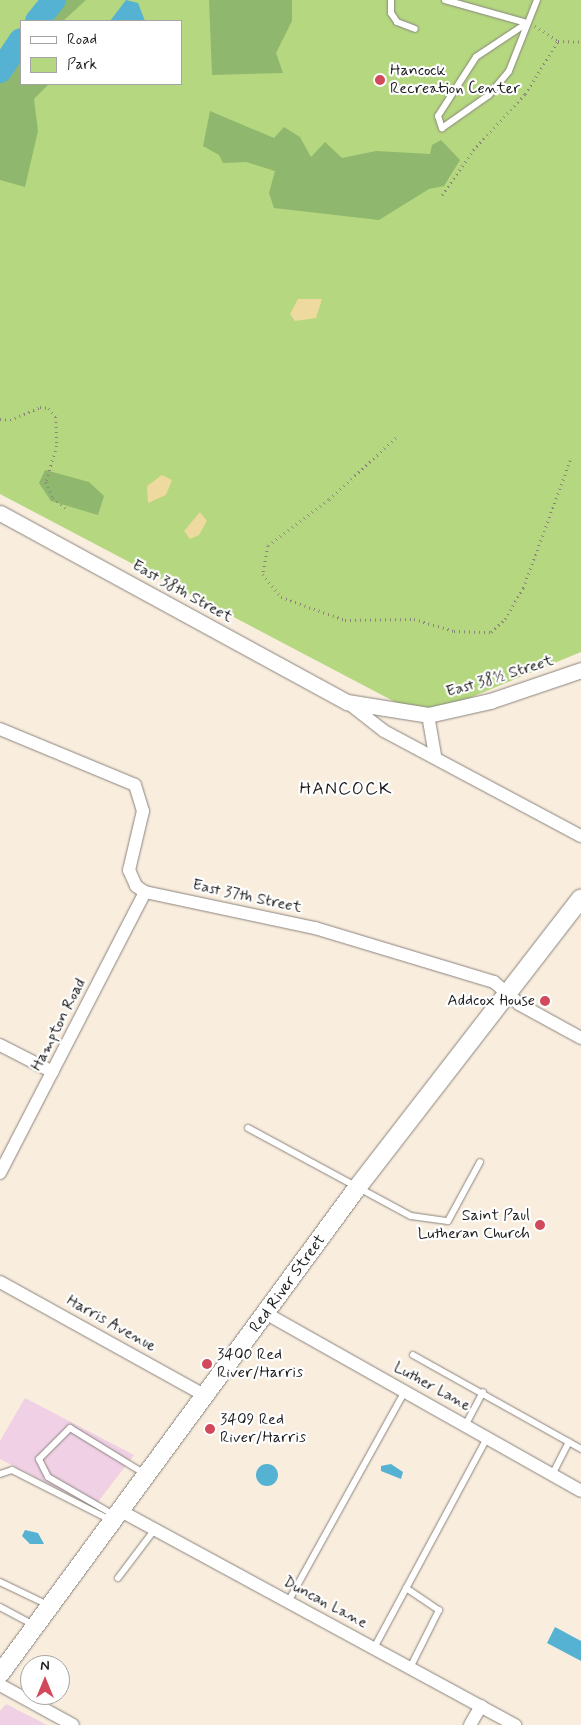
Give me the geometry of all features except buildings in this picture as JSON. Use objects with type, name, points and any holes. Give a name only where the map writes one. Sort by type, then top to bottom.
[{"type":"main road","name":"Red River Street","points":[[0,1674],[146,1474],[267,1314],[357,1188],[507,993],[579,904]]},
{"type":"street","name":"East 38th Street","points":[[0,513],[347,702],[384,731],[435,755],[581,836]]},
{"type":"street","name":"East 38½ Street","points":[[428,714],[490,701],[581,670]]},
{"type":"street","name":"East 38th Street","points":[[347,702],[428,714]]},
{"type":"street","points":[[428,714],[435,755]]},
{"type":"street","points":[[0,729],[135,785],[143,811],[129,870],[136,886],[145,892]]},
{"type":"street","name":"East 37th Street","points":[[145,892],[351,938],[494,982],[507,993],[581,1038]]},
{"type":"street","name":"Hampton Road","points":[[0,1172],[145,892]]},
{"type":"street","points":[[0,1045],[53,1072]]},
{"type":"street","name":"Harris Avenue","points":[[0,1282],[206,1396]]},
{"type":"street","name":"Luther Lane","points":[[267,1314],[553,1472],[581,1491]]},
{"type":"street","name":"Duncan Lane","points":[[115,1516],[155,1530],[515,1725]]},
{"type":"street","points":[[0,1685],[72,1725]]},
{"type":"street","points":[[470,1725],[481,1706]]},
{"type":"lane","points":[[390,0],[391,13],[398,22],[415,29]]},
{"type":"lane","points":[[445,0],[526,23]]},
{"type":"lane","points":[[526,23],[476,57],[438,116],[442,128],[489,95],[509,71],[526,23],[537,0]]},
{"type":"lane","points":[[248,1128],[412,1216],[448,1221],[480,1162]]},
{"type":"lane","points":[[413,1355],[483,1392],[581,1449]]},
{"type":"lane","points":[[288,1602],[405,1391]]},
{"type":"lane","points":[[466,1424],[483,1392]]},
{"type":"lane","points":[[115,1516],[48,1477],[39,1459],[70,1428],[146,1474]]},
{"type":"lane","points":[[374,1648],[488,1437]]},
{"type":"lane","points":[[553,1472],[569,1442]]},
{"type":"lane","points":[[0,1474],[12,1470],[115,1516]]},
{"type":"lane","points":[[118,1578],[155,1530]]},
{"type":"lane","points":[[0,1582],[50,1606]]},
{"type":"lane","points":[[406,1588],[439,1610],[410,1668]]},
{"type":"lane","points":[[0,1607],[36,1625]]},
{"type":"path","points":[[526,23],[558,41],[581,42]]},
{"type":"path","points":[[442,196],[473,150],[525,94],[558,41]]},
{"type":"path","points":[[0,419],[10,420],[40,408],[49,408],[56,417],[57,446],[46,482],[53,498],[68,510]]},
{"type":"path","points":[[396,438],[328,500],[268,546],[263,574],[281,597],[344,620],[414,619],[461,632],[491,632],[505,620],[523,588],[570,460]]},
{"type":"shaded area","points":[[25,1398],[134,1455],[94,1507],[0,1459],[0,1441]]},
{"type":"shaded area","points":[[6,1704],[47,1725],[0,1725],[0,1711]]},
{"type":"green space","points":[[0,0],[581,0],[581,652],[428,715],[418,714],[0,494]]},
{"type":"green space","points":[[44,0],[86,0],[64,20],[28,20]]},
{"type":"green space","points":[[209,0],[292,0],[292,21],[276,53],[283,73],[212,75]]},
{"type":"green space","points":[[20,29],[20,85],[48,85],[34,99],[38,131],[25,187],[0,180],[0,53]]},
{"type":"green space","points":[[210,111],[274,138],[284,127],[300,137],[311,157],[325,142],[342,158],[376,151],[430,154],[432,145],[441,140],[460,160],[444,186],[429,189],[379,220],[274,208],[269,193],[275,171],[246,162],[223,163],[219,155],[203,146]]},
{"type":"green space","points":[[45,470],[89,482],[104,496],[98,515],[51,501],[39,483]]},
{"type":"sand","points":[[298,299],[322,299],[316,318],[295,321],[290,314]]},
{"type":"sand","points":[[162,475],[172,480],[166,495],[148,503],[147,486]]},
{"type":"sand","points":[[200,512],[207,521],[199,535],[190,539],[184,531]]},
{"type":"water","points":[[126,0],[138,3],[145,20],[111,20]]},
{"type":"water","points":[[267,1464],[275,1467],[278,1475],[275,1483],[267,1486],[259,1483],[256,1475],[259,1467]]},
{"type":"water","points":[[391,1464],[403,1472],[401,1479],[381,1471],[381,1466]]},
{"type":"water","points":[[25,1530],[38,1533],[44,1544],[30,1544],[22,1536]]},
{"type":"water","points":[[555,1627],[581,1641],[581,1661],[547,1643]]},
{"type":"waterway","points":[[38,20],[54,0]]},
{"type":"waterway","points":[[0,71],[20,41]]},
{"type":"place","name":"Hancock Recreation Center","points":[[380,80]]},
{"type":"place","name":"Addcox House","points":[[545,1001]]},
{"type":"place","name":"Saint Paul Lutheran Church","points":[[540,1225]]},
{"type":"place","name":"3400 Red River/Harris","points":[[207,1364]]},
{"type":"place","name":"3409 Red River/Harris","points":[[210,1429]]},
{"type":"district","name":"HANCOCK","points":[[346,789]]}]
